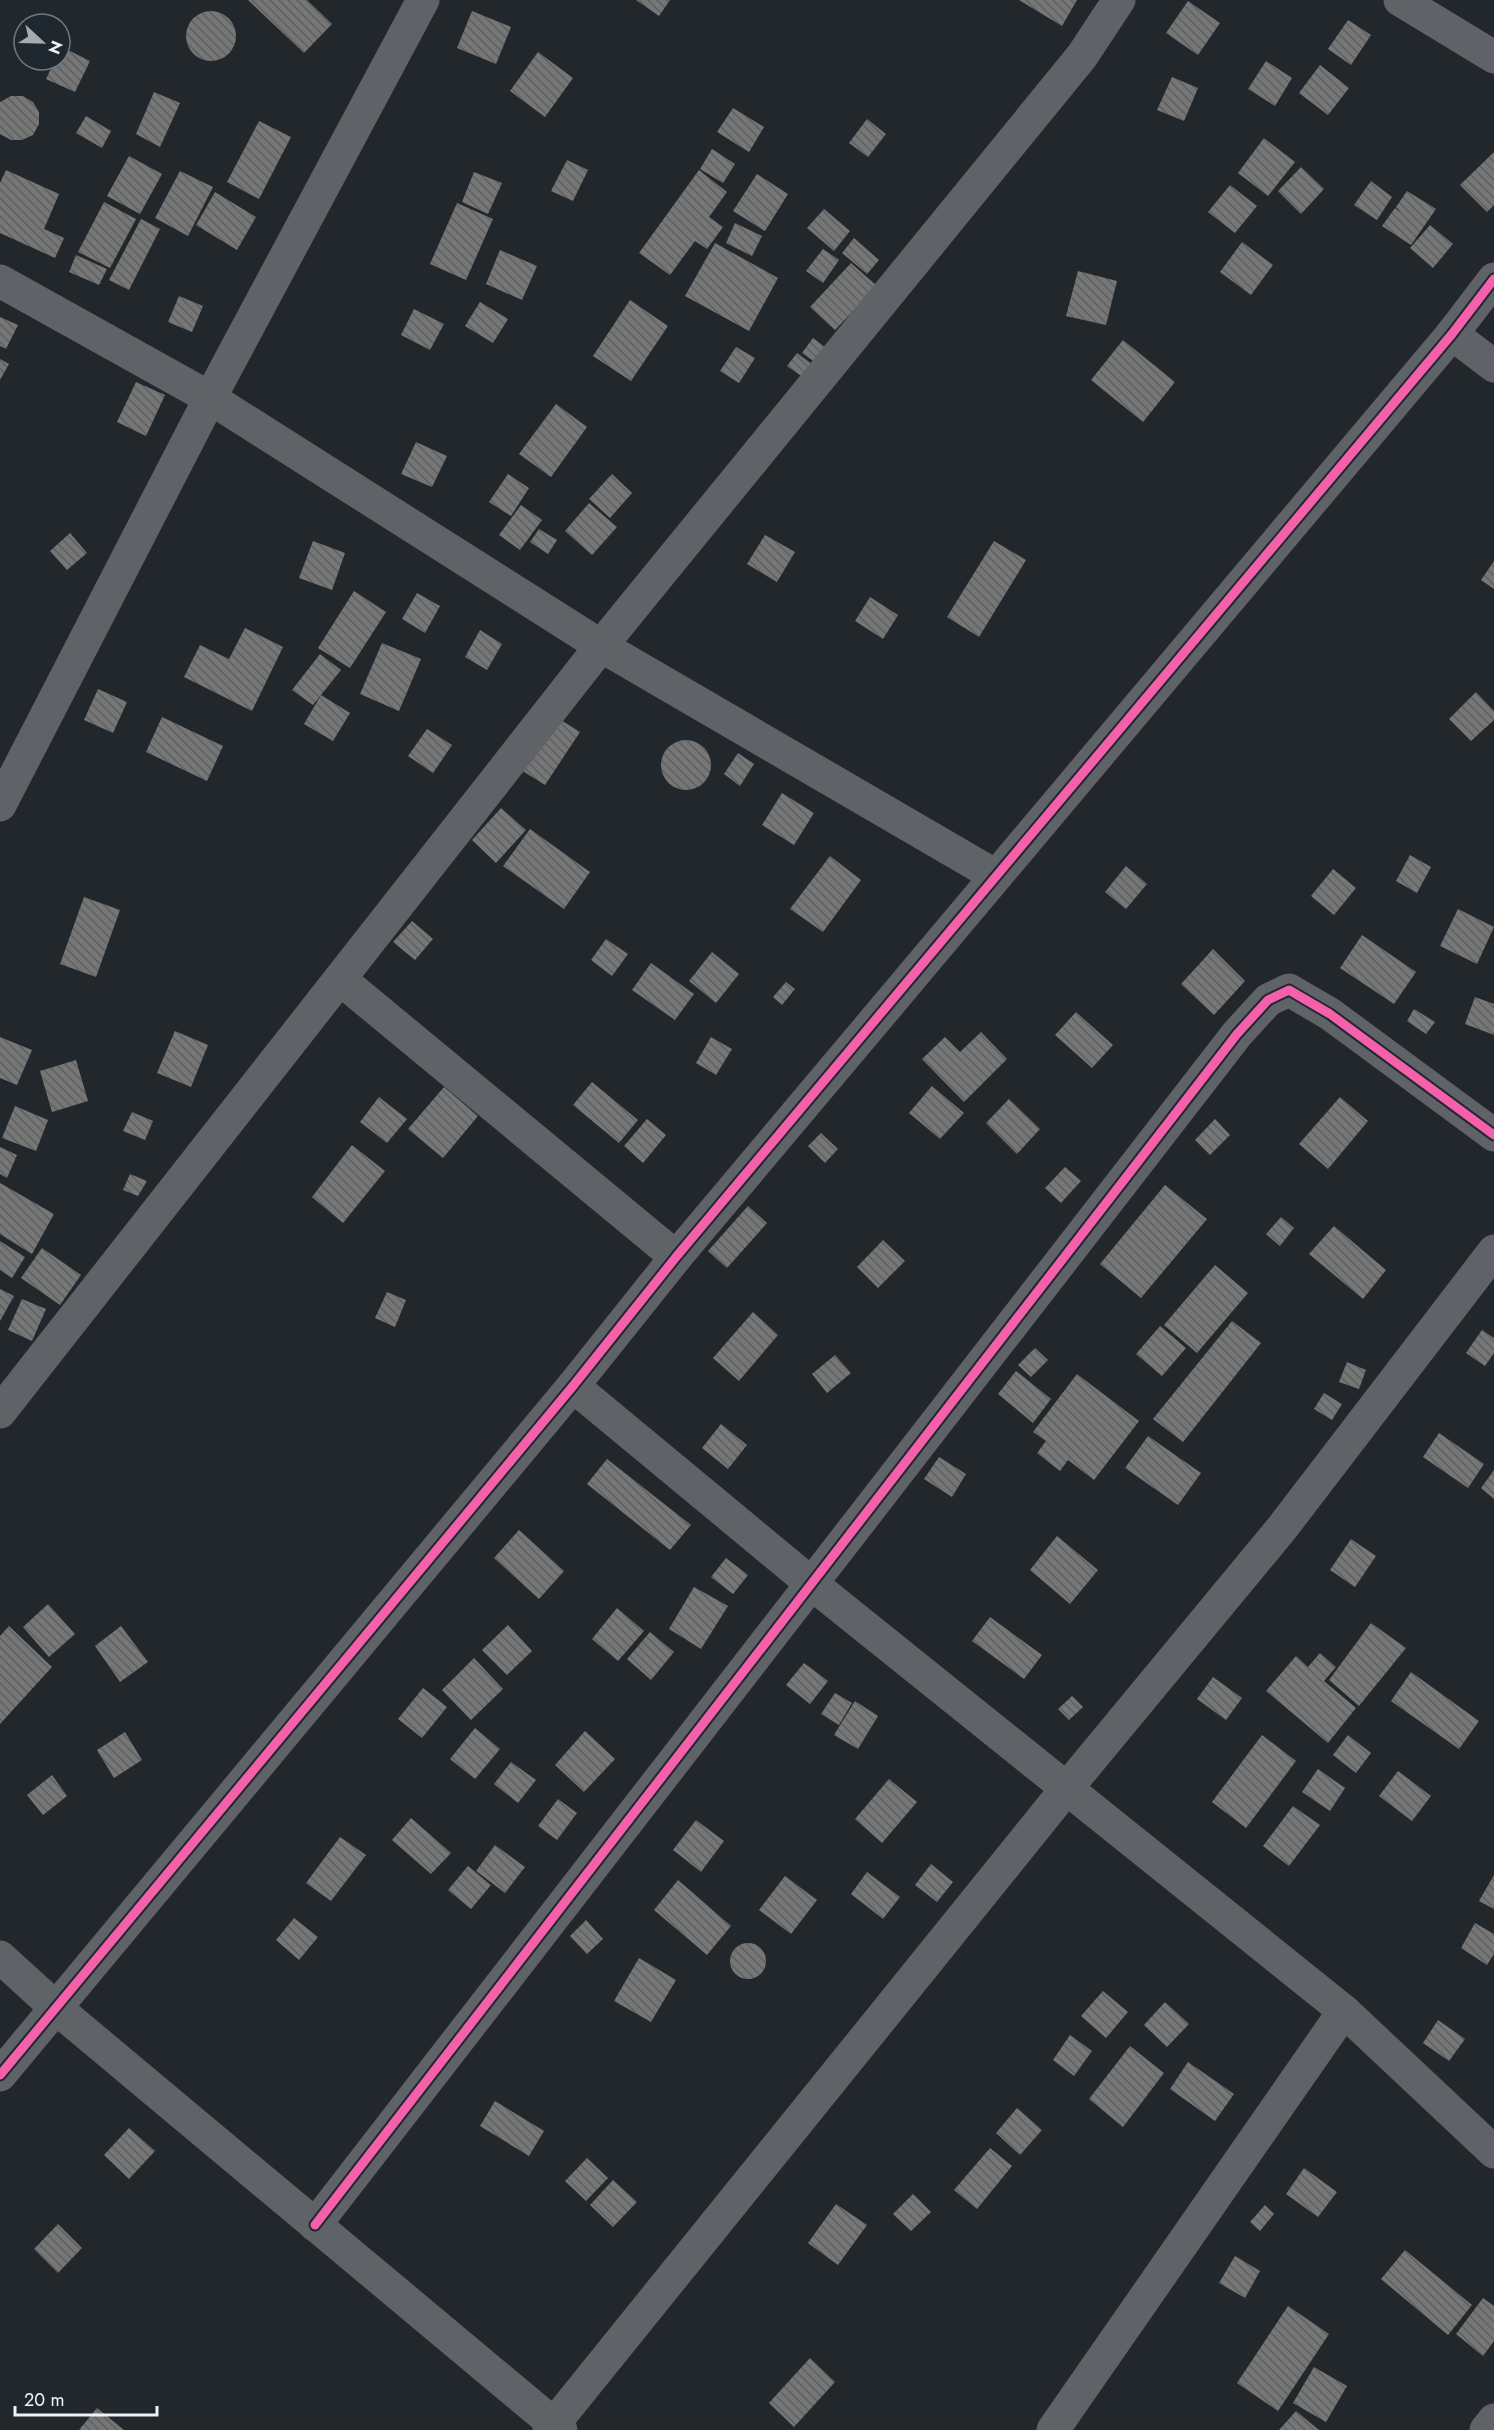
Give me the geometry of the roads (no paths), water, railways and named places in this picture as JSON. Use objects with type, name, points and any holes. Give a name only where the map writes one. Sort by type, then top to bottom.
[{"type":"street","points":[[0,805],[210,398],[423,0]]},
{"type":"street","points":[[0,1412],[601,646],[1082,56],[1119,0]]},
{"type":"street","points":[[1400,0],[1494,57]]},
{"type":"street","points":[[0,2075],[573,1386],[676,1257],[1452,334],[1494,279]]},
{"type":"street","points":[[0,281],[210,398],[601,646],[996,876]]},
{"type":"street","points":[[1452,334],[1494,366]]},
{"type":"street","points":[[340,979],[676,1257]]},
{"type":"street","points":[[315,2225],[1237,1034],[1268,1000],[1289,990],[1320,1008],[1494,1135]]},
{"type":"street","points":[[0,1957],[56,2008],[555,2428],[1066,1788],[1282,1528],[1494,1251]]},
{"type":"street","points":[[573,1386],[812,1584],[1344,2011],[1494,2152]]},
{"type":"street","points":[[1053,2430],[1344,2011]]},
{"type":"street","points":[[1486,2430],[1494,2420]]}]
